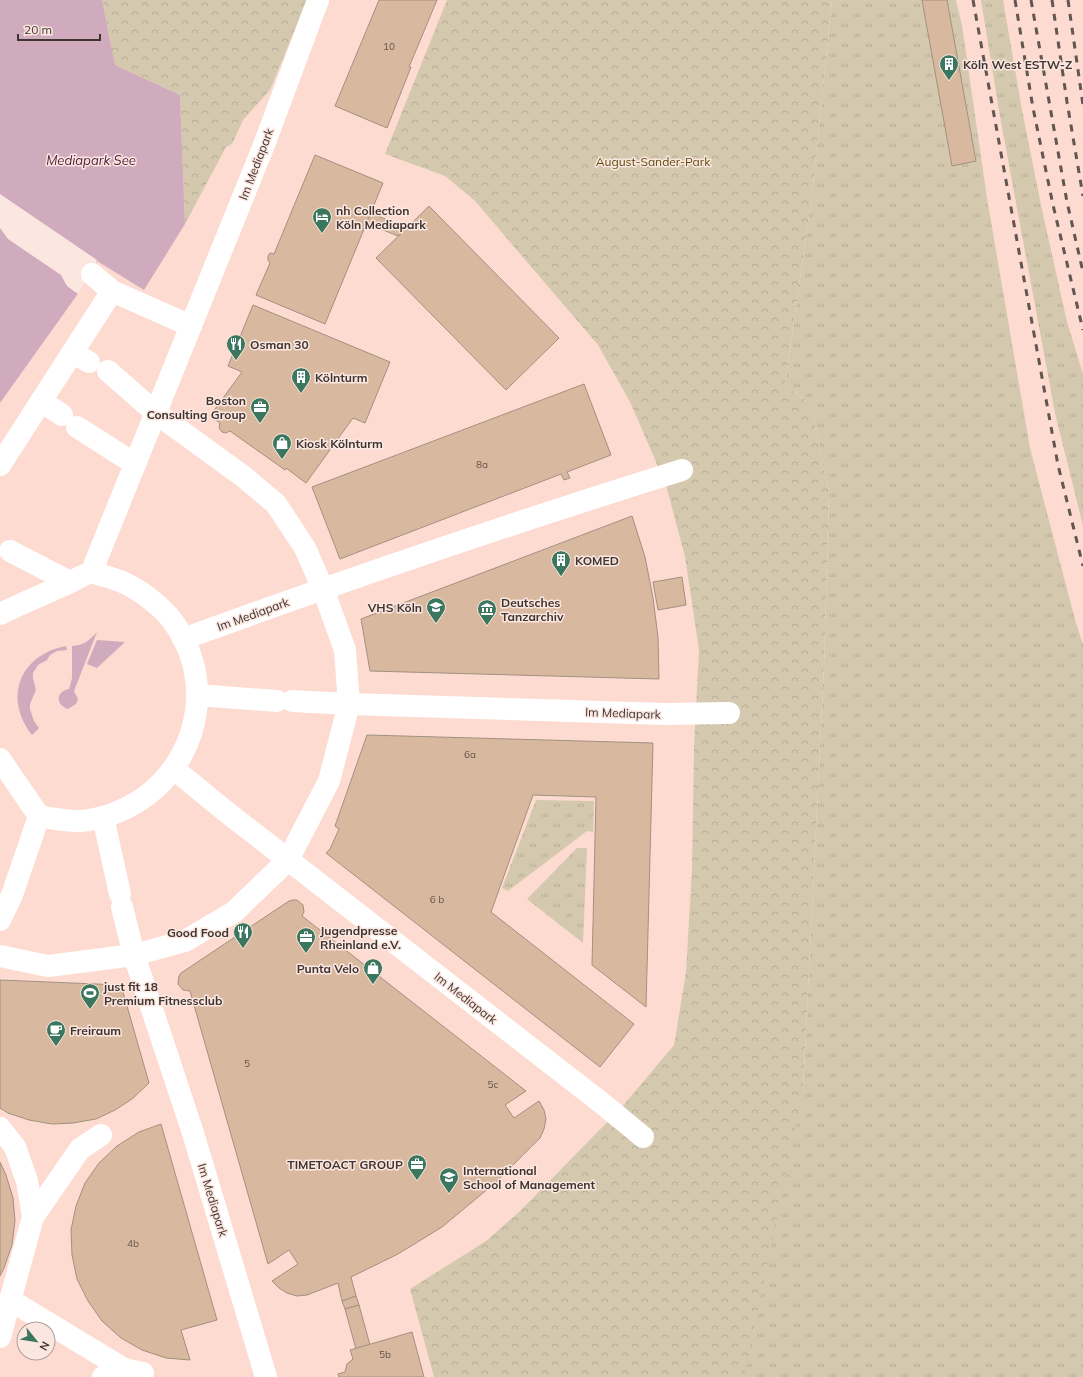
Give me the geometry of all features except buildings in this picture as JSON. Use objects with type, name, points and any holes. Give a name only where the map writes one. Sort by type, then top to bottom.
[{"type":"street","name":"Im Mediapark","points":[[91,573],[264,145],[318,0]]},
{"type":"street","points":[[92,274],[112,291],[191,326]]},
{"type":"street","points":[[0,465],[42,401],[90,362],[112,291]]},
{"type":"street","points":[[0,956],[48,966],[134,955],[185,941],[234,912],[288,860],[329,781],[349,704],[345,650],[323,589],[305,548],[276,504],[244,477],[156,413],[90,362]]},
{"type":"street","points":[[42,401],[69,421],[135,464]]},
{"type":"street","name":"Im Mediapark","points":[[183,639],[323,589],[682,470]]},
{"type":"street","points":[[10,551],[70,582]]},
{"type":"street","points":[[0,614],[91,573],[114,578],[136,588],[155,602],[171,619],[183,639],[192,660],[197,684],[197,707],[193,730],[185,750],[174,769],[160,785],[143,799],[124,810],[103,817],[82,821],[60,820],[39,816],[0,759]]},
{"type":"street","name":"Im Mediapark","points":[[197,695],[349,704],[664,714],[729,713]]},
{"type":"street","name":"Im Mediapark","points":[[174,769],[288,860],[643,1137]]},
{"type":"street","points":[[0,920],[12,895],[39,816]]},
{"type":"street","name":"Im Mediapark","points":[[103,817],[134,955],[193,1133],[266,1377]]},
{"type":"street","points":[[0,1128],[15,1147],[26,1181],[33,1217]]},
{"type":"street","points":[[0,1337],[33,1217],[80,1149],[100,1135]]},
{"type":"street","points":[[10,1300],[133,1371],[103,1377]]},
{"type":"shaded area","points":[[0,0],[447,0],[385,154],[445,176],[475,201],[576,318],[598,345],[630,402],[666,485],[685,557],[699,650],[694,746],[692,868],[686,972],[674,1045],[621,1108],[520,1211],[486,1241],[410,1289],[434,1377],[0,1377]]},
{"type":"shaded area","points":[[956,0],[1083,0],[1083,644],[1076,623],[1030,448],[987,198],[962,25]]},
{"type":"green space","points":[[102,0],[307,0],[270,90],[243,120],[232,144],[226,147],[185,224],[180,95],[115,65]]},
{"type":"green space","name":"August-Sander-Park","points":[[447,0],[832,0],[812,194],[785,385],[811,404],[829,494],[824,666],[803,1091],[744,1377],[434,1377],[410,1289],[486,1241],[520,1211],[621,1108],[674,1045],[686,972],[692,868],[694,746],[699,650],[685,557],[666,485],[630,402],[598,345],[475,201],[445,176],[385,154]]},
{"type":"green space","points":[[832,0],[956,0],[962,25],[987,198],[1030,448],[1076,623],[1083,644],[1083,1377],[662,1377],[803,1091],[824,666],[829,494],[811,404],[785,385],[812,194]]},
{"type":"green space","points":[[981,0],[1003,0],[1022,110],[1041,205],[1067,322],[1083,374],[1083,526],[1055,413],[999,111]]},
{"type":"green space","points":[[536,800],[594,801],[593,832],[587,831],[508,891],[502,888]]},
{"type":"green space","points":[[577,848],[587,848],[583,943],[527,899]]},
{"type":"water","name":"Mediapark See","points":[[0,0],[102,0],[115,65],[180,95],[185,224],[144,290],[97,261],[92,274],[0,403]]},
{"type":"water","points":[[97,632],[74,691],[78,699],[76,704],[68,709],[61,704],[59,698],[62,692],[69,689],[72,678],[72,646],[80,645],[86,642]]},
{"type":"water","points":[[97,640],[125,642],[97,668],[87,664]]},
{"type":"water","points":[[66,646],[67,650],[57,651],[50,655],[47,660],[38,665],[33,673],[36,690],[30,704],[30,709],[34,721],[39,728],[32,735],[23,721],[19,706],[18,693],[21,680],[27,668],[37,658],[50,651]]},
{"type":"pier","points":[[0,194],[97,260],[92,274],[78,294],[67,286],[61,275],[8,239],[0,228]]},
{"type":"railway","points":[[973,0],[1058,465],[1083,566]]},
{"type":"railway","points":[[1015,0],[1033,108],[1053,205],[1083,330]]},
{"type":"railway","points":[[1031,0],[1067,202],[1083,272]]},
{"type":"railway","points":[[1052,0],[1083,196]]},
{"type":"railway","points":[[1068,0],[1083,105]]},
{"type":"place","name":"Köln West ESTW-Z","points":[[949,81]]},
{"type":"place","name":"nh Collection Köln Mediapark","points":[[322,234]]},
{"type":"place","name":"Osman 30","points":[[236,361]]},
{"type":"place","name":"Kölnturm","points":[[301,394]]},
{"type":"place","name":"Boston Consulting Group","points":[[260,424]]},
{"type":"place","name":"Kiosk Kölnturm","points":[[282,460]]},
{"type":"place","name":"KOMED","points":[[561,577]]},
{"type":"place","name":"VHS Köln","points":[[436,624]]},
{"type":"place","name":"Deutsches Tanzarchiv","points":[[487,626]]},
{"type":"place","name":"Good Food","points":[[243,949]]},
{"type":"place","name":"Jugendpresse Rheinland e.V.","points":[[306,954]]},
{"type":"place","name":"Punta Velo","points":[[373,985]]},
{"type":"place","name":"just fit 18 Premium Fitnessclub","points":[[90,1010]]},
{"type":"place","name":"Freiraum","points":[[56,1047]]},
{"type":"place","name":"TIMETOACT GROUP","points":[[417,1181]]},
{"type":"place","name":"International School of Management","points":[[449,1194]]}]
